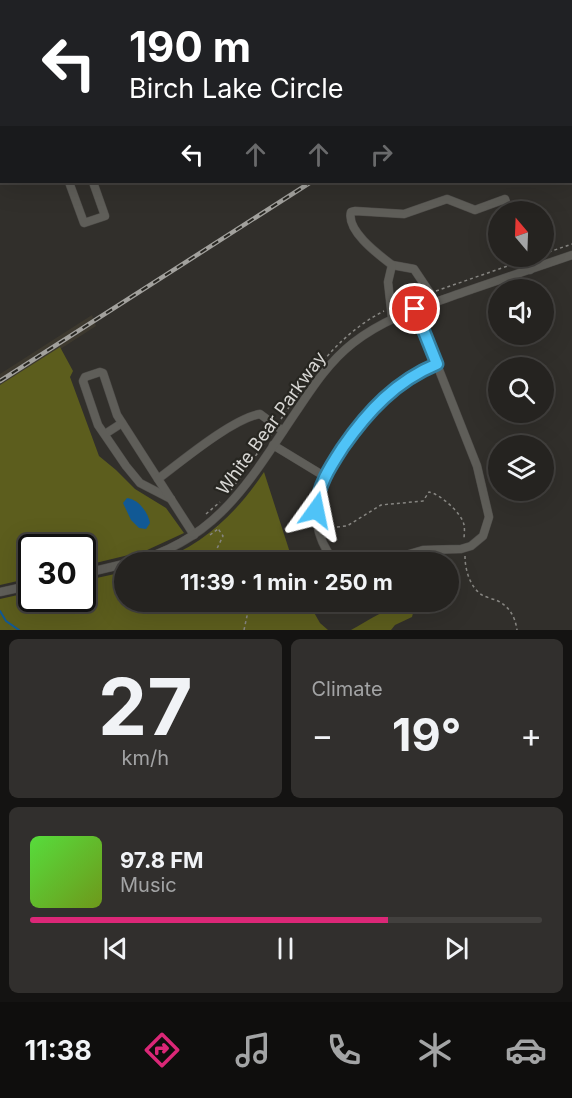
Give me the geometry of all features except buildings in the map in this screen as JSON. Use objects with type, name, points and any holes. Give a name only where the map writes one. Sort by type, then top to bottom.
[{"type":"street","points":[[69,183],[84,223],[105,216],[93,183]]},
{"type":"street","points":[[432,303],[430,293],[414,269],[392,265],[365,243],[350,220],[351,212],[404,214],[447,199],[475,210],[488,205]]},
{"type":"street","name":"White Bear Parkway","points":[[163,552],[209,525],[233,502],[273,445],[280,428],[334,361],[359,338],[392,318],[415,309],[572,255]]},
{"type":"street","points":[[392,265],[388,282],[392,318]]},
{"type":"street","points":[[415,309],[477,465],[489,510],[489,521],[485,532],[477,542],[465,548],[416,552]]},
{"type":"street","points":[[328,552],[318,528],[317,500],[324,476],[379,401],[406,380],[437,364]]},
{"type":"street","points":[[171,499],[140,483],[126,466],[98,425],[83,381],[85,377],[103,373],[117,415],[123,423],[194,535]]},
{"type":"street","points":[[158,479],[196,450],[248,416],[260,414],[280,428]]},
{"type":"street","points":[[105,434],[123,423]]},
{"type":"street","points":[[273,445],[324,476]]},
{"type":"street","points":[[96,571],[114,566]]},
{"type":"street","points":[[0,592],[18,588]]},
{"type":"path","points":[[554,250],[572,244]]},
{"type":"path","points":[[230,491],[280,428],[310,376],[335,346],[372,318],[391,308],[501,267]]},
{"type":"path","points":[[318,528],[347,526],[374,508],[388,503],[423,501],[429,492],[443,498],[464,524],[468,577],[481,595],[499,602],[512,612],[517,630]]},
{"type":"path","points":[[206,514],[226,497]]},
{"type":"path","points":[[210,535],[218,528],[223,536],[215,552]]},
{"type":"path","points":[[244,630],[247,612]]},
{"type":"shaded area","points":[[92,315],[96,326],[0,388],[0,374]]},
{"type":"shaded area","points":[[60,347],[73,371],[70,377],[99,456],[135,489],[166,508],[184,533],[145,551],[114,552],[114,558],[96,563],[96,534],[18,534],[18,581],[0,585],[0,385]]},
{"type":"shaded area","points":[[264,472],[290,552],[179,552],[217,526]]},
{"type":"shaded area","points":[[114,574],[114,612],[314,612],[320,623],[328,630],[0,630],[0,599],[18,595],[18,612],[96,612],[96,578]]},
{"type":"shaded area","points":[[383,612],[413,612],[412,617],[395,625],[391,630],[351,630]]},
{"type":"water","points":[[127,498],[139,503],[145,511],[150,523],[146,529],[139,528],[131,520],[123,503]]},
{"type":"waterway","points":[[0,611],[6,621],[19,630]]},
{"type":"railway","points":[[0,381],[309,183]]},
{"type":"route","points":[[316,510],[318,492],[324,476],[364,418],[396,387],[426,368],[437,364],[415,309]]}]
